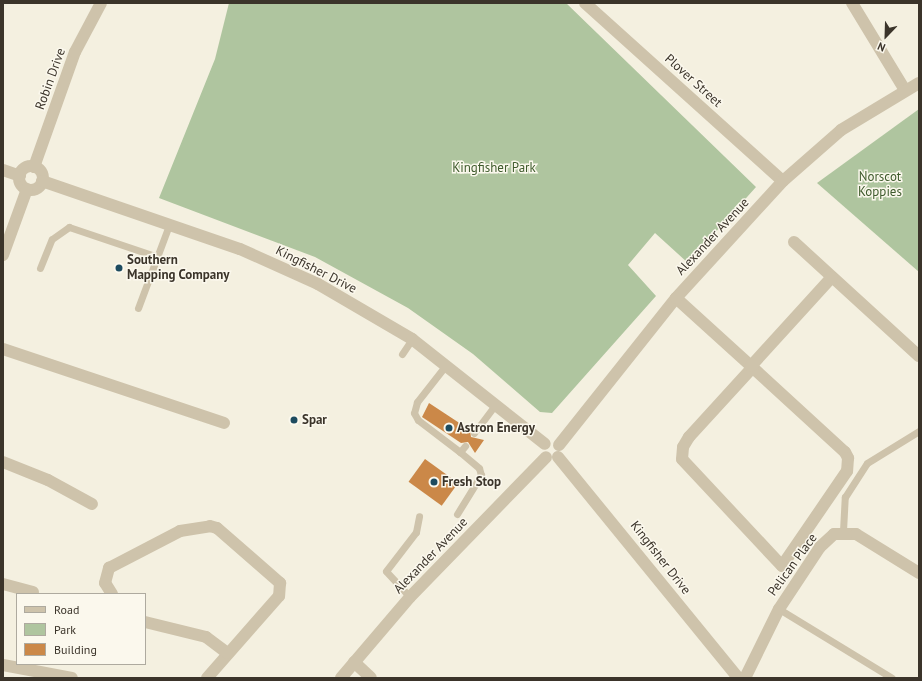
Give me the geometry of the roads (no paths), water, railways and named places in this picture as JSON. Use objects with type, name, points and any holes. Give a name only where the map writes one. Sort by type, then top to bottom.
[{"type":"street","name":"Robin Drive","points":[[34,167],[76,52],[101,3]]},
{"type":"street","name":"Plover Street","points":[[585,3],[783,181]]},
{"type":"street","points":[[852,3],[905,90]]},
{"type":"street","name":"Alexander Avenue","points":[[559,444],[676,298],[783,181],[841,130],[905,90],[919,83]]},
{"type":"street","points":[[34,167],[42,174],[42,181],[38,188],[27,189],[21,184],[20,176],[25,168],[34,167]]},
{"type":"street","points":[[3,170],[20,176]]},
{"type":"street","name":"Kingfisher Drive","points":[[42,181],[240,249],[318,284],[412,339],[545,444]]},
{"type":"street","points":[[3,255],[27,189]]},
{"type":"street","points":[[794,242],[919,356]]},
{"type":"street","points":[[676,298],[752,367],[848,458],[847,471],[782,566],[682,458],[682,448],[689,437],[752,367],[832,277]]},
{"type":"street","points":[[3,349],[224,423]]},
{"type":"street","points":[[552,441],[559,444],[552,457],[545,444],[552,441]]},
{"type":"street","name":"Alexander Avenue","points":[[341,678],[410,597],[552,457]]},
{"type":"street","name":"Kingfisher Drive","points":[[552,457],[738,678]]},
{"type":"street","points":[[3,462],[48,480],[92,504]]},
{"type":"street","points":[[111,593],[105,583],[109,568],[180,531],[217,528],[282,587],[279,596],[227,653],[207,678]]},
{"type":"street","points":[[843,531],[856,534],[919,572]]},
{"type":"street","name":"Pelican Place","points":[[745,678],[779,609],[820,547],[843,531]]},
{"type":"street","points":[[3,584],[33,592]]},
{"type":"street","points":[[146,622],[206,637],[227,653]]},
{"type":"street","points":[[354,662],[371,678]]},
{"type":"street","points":[[3,665],[72,678]]},
{"type":"lane","points":[[138,308],[169,225]]},
{"type":"lane","points":[[40,268],[52,238],[69,228],[158,257]]},
{"type":"lane","points":[[402,354],[412,339]]},
{"type":"lane","points":[[446,365],[417,402],[414,413],[418,420],[479,468],[481,475],[457,514]]},
{"type":"lane","points":[[474,433],[496,404]]},
{"type":"lane","points":[[843,531],[845,497],[867,462],[919,431]]},
{"type":"lane","points":[[460,452],[465,446]]},
{"type":"lane","points":[[410,597],[386,571],[416,532],[419,516]]},
{"type":"lane","points":[[779,609],[892,678]]},
{"type":"place","name":"Southern Mapping Company","points":[[119,268]]},
{"type":"place","name":"Spar","points":[[294,420]]},
{"type":"place","name":"Astron Energy","points":[[449,428]]},
{"type":"place","name":"Fresh Stop","points":[[434,482]]},
{"type":"park label","name":"Kingfisher Park","points":[[494,168]]},
{"type":"park label","name":"Norscot Koppies","points":[[880,186]]}]
